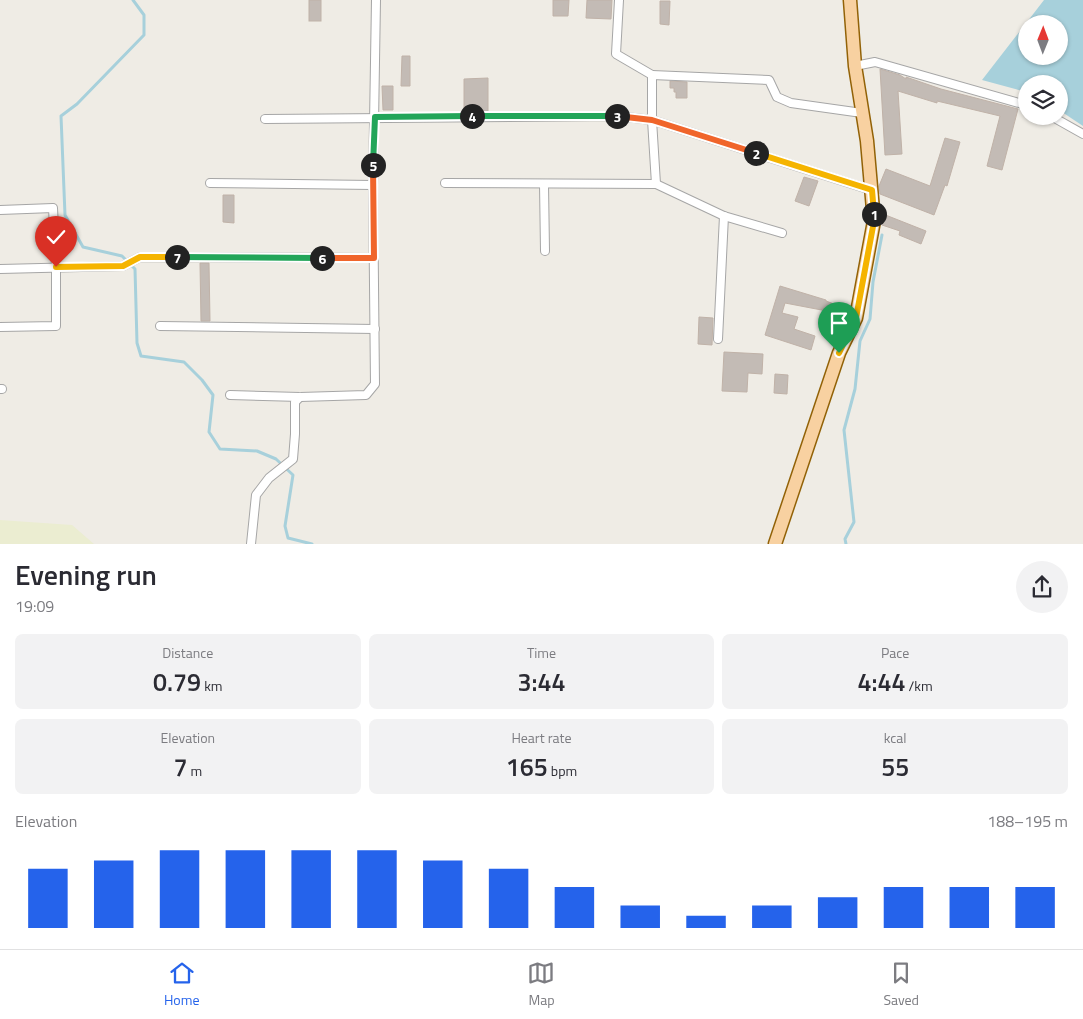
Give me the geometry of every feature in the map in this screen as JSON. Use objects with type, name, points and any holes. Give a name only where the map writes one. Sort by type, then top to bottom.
[{"type":"main road","points":[[775,544],[839,353],[856,318],[874,221],[872,190],[855,66],[850,0]]},
{"type":"street","points":[[230,395],[300,397],[366,395],[375,384],[373,185],[376,0]]},
{"type":"street","points":[[618,0],[616,54],[652,75],[769,80],[777,98],[791,104],[862,113]]},
{"type":"street","points":[[855,66],[875,62],[1018,103]]},
{"type":"street","points":[[652,75],[652,120],[656,184]]},
{"type":"street","points":[[265,118],[608,116],[652,120],[872,190]]},
{"type":"street","points":[[1067,125],[1083,134]]},
{"type":"street","points":[[210,183],[373,185]]},
{"type":"street","points":[[445,183],[656,184],[724,216],[782,233]]},
{"type":"street","points":[[544,184],[545,251]]},
{"type":"street","points":[[0,210],[53,208],[56,267],[56,326],[0,328]]},
{"type":"street","points":[[718,339],[724,216]]},
{"type":"street","points":[[0,269],[123,266],[140,257],[374,258]]},
{"type":"street","points":[[160,326],[374,329]]},
{"type":"street","points":[[251,544],[256,495],[277,471],[293,459],[295,434],[294,402],[300,397]]},
{"type":"green space","points":[[0,520],[72,525],[94,544],[0,544]]},
{"type":"water","points":[[1044,0],[1083,0],[1083,126],[1068,116],[1068,75],[1018,75],[1018,90],[982,80],[1018,34],[1018,65],[1068,65],[1068,15],[1032,15]]},
{"type":"building","points":[[309,0],[321,0],[321,21],[309,21]]},
{"type":"building","points":[[553,0],[569,0],[568,16],[553,16]]},
{"type":"building","points":[[587,0],[612,0],[611,19],[586,18]]},
{"type":"building","points":[[660,1],[670,1],[669,25],[660,24]]},
{"type":"building","points":[[402,56],[410,56],[410,86],[401,86]]},
{"type":"building","points":[[880,69],[900,75],[906,79],[906,77],[941,89],[1018,109],[1002,170],[987,166],[1000,116],[937,101],[937,103],[898,91],[902,154],[885,155]]},
{"type":"building","points":[[488,78],[488,111],[464,112],[464,79]]},
{"type":"building","points":[[670,81],[687,82],[687,98],[676,98],[674,88],[670,88]]},
{"type":"building","points":[[382,86],[393,86],[393,110],[383,110]]},
{"type":"building","points":[[945,138],[960,142],[947,186],[945,185],[934,215],[880,194],[879,186],[886,169],[930,186]]},
{"type":"building","points":[[804,177],[818,181],[809,206],[795,201]]},
{"type":"building","points":[[223,195],[234,195],[234,223],[223,222]]},
{"type":"building","points":[[883,214],[926,231],[921,244],[899,235],[900,231],[882,225]]},
{"type":"building","points":[[200,263],[209,263],[210,321],[201,321]]},
{"type":"building","points":[[780,286],[834,304],[832,312],[785,303],[782,313],[798,317],[794,329],[815,336],[811,350],[765,335]]},
{"type":"building","points":[[699,317],[713,318],[712,345],[698,344]]},
{"type":"building","points":[[724,352],[763,354],[762,374],[748,373],[747,392],[722,391]]},
{"type":"building","points":[[775,374],[788,375],[787,394],[774,393]]},
{"type":"waterway","points":[[133,0],[144,15],[144,35],[77,104],[61,116],[65,215],[83,247],[122,256],[135,269],[137,343],[141,356],[184,362],[202,380],[213,395],[209,432],[220,449],[257,451],[276,459],[293,475],[285,526],[288,538],[312,544]]},
{"type":"waterway","points":[[846,544],[845,539],[854,522],[844,430],[855,389],[860,341],[870,319],[873,282],[882,235]]},
{"type":"route","points":[[56,267],[123,266],[140,257],[374,258],[373,185],[375,117],[617,116],[652,120],[872,190],[874,221],[856,318],[839,353]]}]
